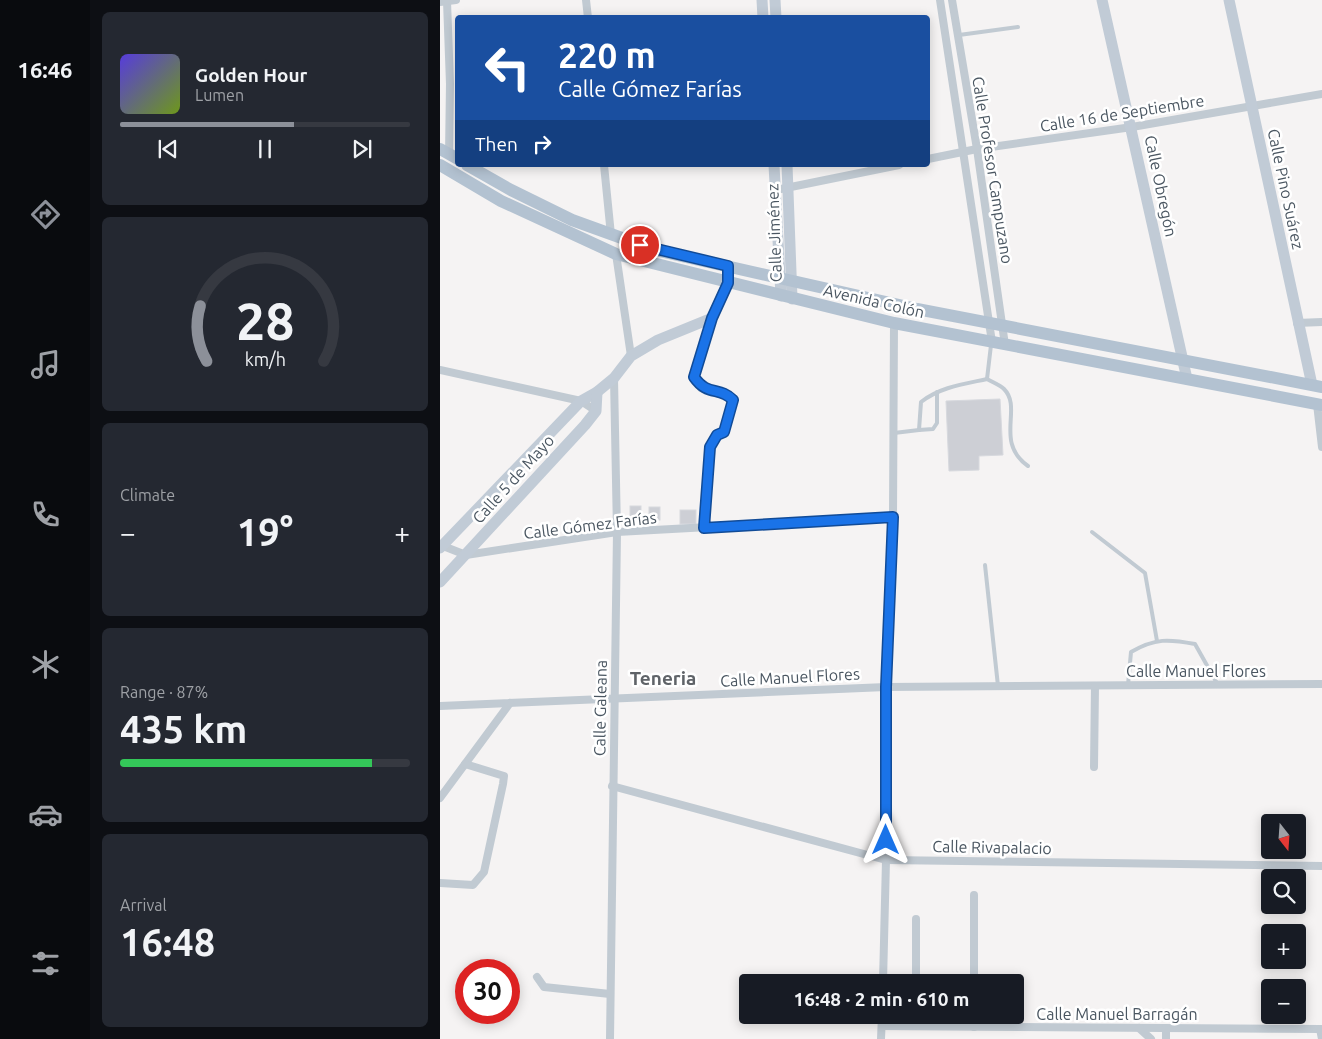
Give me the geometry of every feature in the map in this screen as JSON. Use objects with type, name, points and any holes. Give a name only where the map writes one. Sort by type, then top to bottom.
[{"type":"main road","name":"Avenida Colón","points":[[440,165],[501,201],[616,254],[787,298],[894,323],[1320,405]]},
{"type":"main road","name":"Avenida Colón","points":[[471,167],[520,195],[611,236],[655,250],[997,325],[1317,386]]},
{"type":"street","points":[[449,154],[454,84],[444,1],[456,0]]},
{"type":"street","points":[[586,0],[588,15]]},
{"type":"street","points":[[762,0],[763,15]]},
{"type":"street","points":[[775,0],[776,15]]},
{"type":"street","name":"Calle Profesor Campuzano","points":[[940,0],[962,152],[997,325],[1005,345]]},
{"type":"street","name":"Calle Profesor Campuzano","points":[[952,0],[977,149],[997,325],[992,342]]},
{"type":"street","name":"Calle Obregón","points":[[1102,0],[1187,379]]},
{"type":"street","name":"Calle Pino Suárez","points":[[1229,0],[1297,323],[1317,386]]},
{"type":"street","points":[[947,49],[959,47]]},
{"type":"street","name":"Calle 16 de Septiembre","points":[[930,159],[977,149],[1132,127],[1322,94]]},
{"type":"street","points":[[604,167],[611,236]]},
{"type":"street","name":"Calle Jiménez","points":[[774,167],[787,298]]},
{"type":"street","name":"Calle Jiménez","points":[[786,279],[787,167]]},
{"type":"street","points":[[776,190],[889,167]]},
{"type":"street","points":[[616,254],[631,356]]},
{"type":"street","points":[[704,528],[710,447],[717,435],[724,432],[733,400],[729,395],[701,388],[694,377],[712,318],[728,283],[728,266]]},
{"type":"street","name":"Calle 5 de Mayo","points":[[441,547],[581,401],[597,392],[614,378],[631,356],[658,340],[712,318]]},
{"type":"street","points":[[1297,323],[1322,322]]},
{"type":"street","points":[[883,974],[886,860],[886,687],[893,517],[894,323]]},
{"type":"street","points":[[440,370],[581,401],[596,410],[597,392]]},
{"type":"street","name":"Calle Galeana","points":[[610,1039],[617,532],[614,378]]},
{"type":"street","points":[[1320,405],[1322,447]]},
{"type":"street","name":"Calle 5 de Mayo","points":[[440,582],[596,410]]},
{"type":"street","name":"Calle Gómez Farías","points":[[441,547],[466,555],[617,532],[893,517]]},
{"type":"street","name":"Calle Manuel Flores","points":[[440,706],[886,687],[1322,684]]},
{"type":"street","points":[[1094,767],[1095,686]]},
{"type":"street","points":[[440,798],[510,703]]},
{"type":"street","points":[[440,884],[473,885],[484,872],[504,776],[466,764]]},
{"type":"street","name":"Calle Rivapalacio","points":[[612,786],[886,860],[1322,866]]},
{"type":"street","points":[[974,895],[974,974]]},
{"type":"street","points":[[916,918],[916,974]]},
{"type":"street","points":[[536,977],[544,987],[610,994]]},
{"type":"street","points":[[881,1039],[882,1026]]},
{"type":"street","name":"Calle Manuel Barragán","points":[[882,1026],[1321,1029]]},
{"type":"street","points":[[1139,1028],[1151,1039]]},
{"type":"street","points":[[1166,1028],[1166,1039]]},
{"type":"street","points":[[1321,1029],[1322,1039]]},
{"type":"lane","points":[[957,35],[1018,27]]},
{"type":"lane","points":[[987,379],[992,342]]},
{"type":"lane","points":[[919,430],[921,402],[937,392],[987,379],[1004,388],[1009,398],[1012,450],[1017,458],[1028,466]]},
{"type":"lane","points":[[893,433],[933,428],[937,423],[937,392]]},
{"type":"lane","points":[[1092,532],[1145,573],[1157,642]]},
{"type":"lane","points":[[985,565],[998,686]]},
{"type":"lane","points":[[1128,685],[1131,652],[1144,644],[1168,639],[1195,644],[1218,685]]},
{"type":"building","points":[[1000,399],[1003,455],[979,456],[979,470],[949,471],[946,401]]},
{"type":"building","points":[[630,506],[641,506],[641,520],[630,520]]},
{"type":"building","points":[[649,507],[660,507],[660,520],[649,520]]},
{"type":"building","points":[[680,510],[696,510],[696,524],[680,524]]},
{"type":"district","name":"Teneria","points":[[663,678]]},
{"type":"route","points":[[640,245],[728,266],[728,283],[712,318],[694,377],[701,388],[729,395],[733,400],[724,432],[717,435],[710,447],[704,528],[893,517],[886,687],[886,840]]}]
